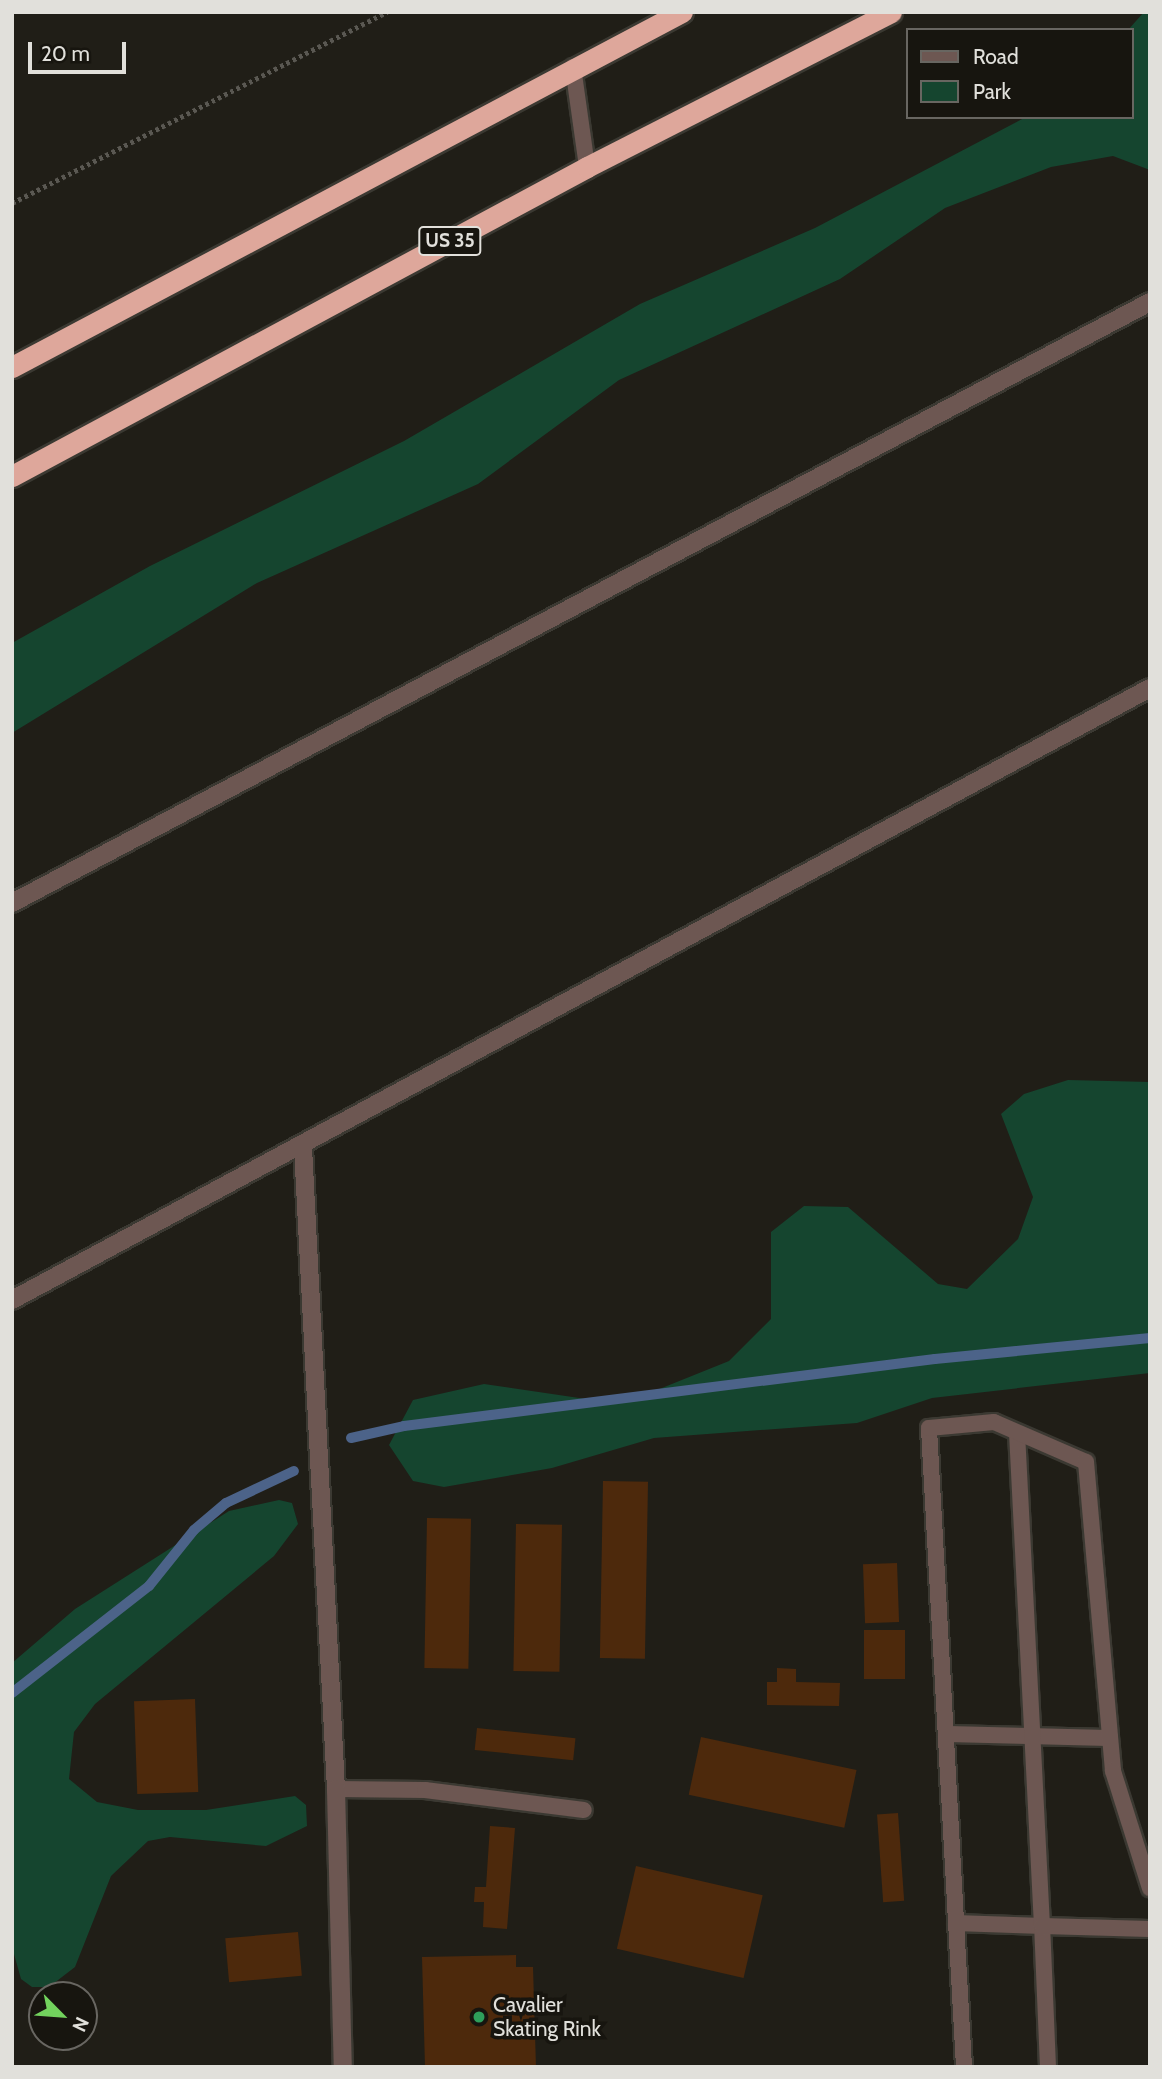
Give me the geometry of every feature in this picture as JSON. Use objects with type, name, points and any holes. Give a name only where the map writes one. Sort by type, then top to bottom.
[{"type":"highway","points":[[12,367],[681,12]]},
{"type":"highway","name":"US 35","points":[[12,476],[587,166],[891,12]]},
{"type":"street","points":[[12,903],[1150,302]]},
{"type":"street","points":[[12,1300],[303,1147],[1150,688]]},
{"type":"street","points":[[303,1147],[336,1789],[343,2067]]},
{"type":"lane","points":[[573,67],[587,166]]},
{"type":"lane","points":[[964,2067],[929,1428],[994,1422],[1017,1435],[1086,1462],[1113,1771],[1150,1888]]},
{"type":"lane","points":[[1017,1435],[1048,2067]]},
{"type":"lane","points":[[946,1734],[1110,1738]]},
{"type":"lane","points":[[336,1789],[425,1790],[584,1810]]},
{"type":"lane","points":[[956,1923],[1150,1929]]},
{"type":"path","points":[[12,203],[387,12]]},
{"type":"green space","points":[[1144,12],[1150,12],[1150,170],[1113,156],[1051,167],[945,208],[840,279],[619,380],[478,484],[257,583],[12,733],[12,643],[150,566],[404,441],[640,304],[815,228],[1022,119],[1134,119],[1134,28],[1130,28]]},
{"type":"green space","points":[[1068,1080],[1150,1082],[1150,1373],[932,1398],[857,1423],[654,1438],[552,1468],[444,1487],[413,1481],[389,1445],[413,1400],[484,1384],[586,1399],[642,1396],[729,1361],[771,1319],[771,1232],[804,1206],[848,1207],[938,1284],[967,1289],[1018,1239],[1033,1197],[1001,1114],[1024,1094]]},
{"type":"green space","points":[[279,1500],[292,1503],[298,1524],[274,1556],[95,1704],[74,1732],[69,1779],[97,1802],[138,1810],[206,1810],[295,1796],[306,1805],[307,1826],[266,1846],[170,1837],[148,1841],[111,1876],[75,1967],[57,1981],[28,1981],[28,1984],[21,1979],[12,1947],[12,1663],[75,1609],[229,1511]]},
{"type":"building","points":[[603,1481],[648,1482],[645,1659],[600,1658]]},
{"type":"building","points":[[427,1518],[471,1519],[468,1669],[424,1668]]},
{"type":"building","points":[[516,1524],[562,1525],[559,1672],[513,1671]]},
{"type":"building","points":[[897,1563],[899,1622],[865,1623],[863,1564]]},
{"type":"building","points":[[864,1630],[905,1630],[905,1679],[864,1679]]},
{"type":"building","points":[[777,1668],[796,1669],[796,1682],[840,1683],[839,1706],[767,1705],[767,1682],[777,1682]]},
{"type":"building","points":[[195,1699],[198,1792],[137,1794],[134,1701]]},
{"type":"building","points":[[477,1728],[575,1738],[573,1760],[475,1750]]},
{"type":"building","points":[[701,1737],[857,1770],[844,1828],[689,1795]]},
{"type":"building","points":[[898,1813],[904,1901],[883,1902],[877,1814]]},
{"type":"building","points":[[490,1826],[515,1828],[507,1929],[483,1927],[484,1902],[474,1902],[475,1887],[486,1887]]},
{"type":"building","points":[[636,1866],[763,1895],[744,1978],[617,1949]]},
{"type":"building","points":[[298,1932],[302,1976],[229,1982],[225,1938]]},
{"type":"building","name":"Cavalier Skating Rink","points":[[516,1955],[516,1967],[533,1967],[536,2067],[425,2067],[422,1957]]},
{"type":"waterway","points":[[351,1438],[404,1426],[935,1359],[1150,1338]]},
{"type":"waterway","points":[[12,1693],[149,1586],[194,1530],[226,1503],[294,1471]]},
{"type":"place","name":"Cavalier Skating Rink","points":[[479,2017]]}]
